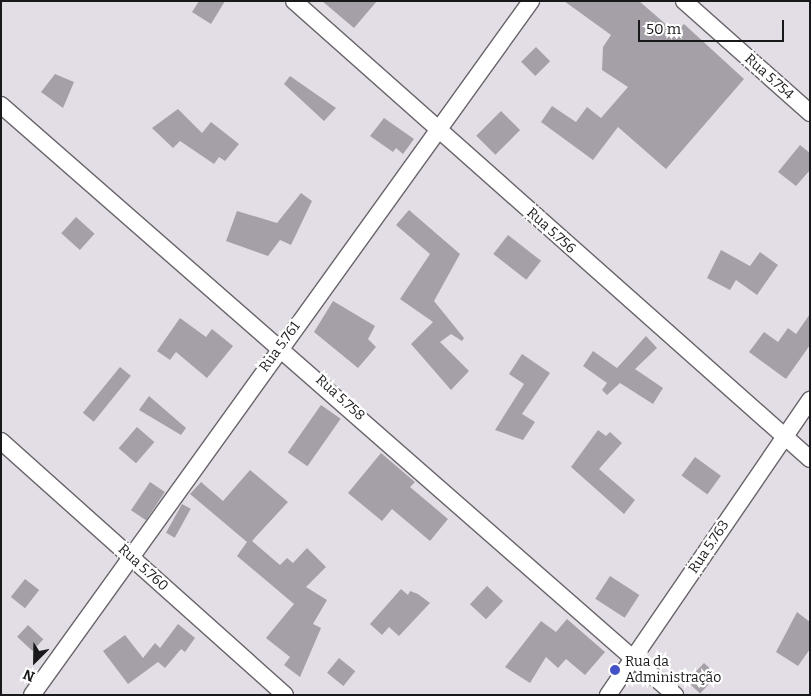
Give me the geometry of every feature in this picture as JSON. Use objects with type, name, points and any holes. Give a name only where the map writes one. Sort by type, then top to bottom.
[{"type":"street","name":"Rua 5.756","points":[[294,1],[782,437],[810,459]]},
{"type":"street","name":"Rua 5.761","points":[[32,695],[128,556],[531,1]]},
{"type":"street","name":"Rua 5.754","points":[[684,1],[810,113]]},
{"type":"street","name":"Rua 5.758","points":[[1,105],[281,345],[675,695]]},
{"type":"street","name":"Rua 5.763","points":[[608,695],[634,660],[782,437],[810,400]]},
{"type":"street","name":"Rua 5.760","points":[[1,441],[285,695]]},
{"type":"building","points":[[199,1],[225,1],[211,24],[192,12]]},
{"type":"building","points":[[322,1],[377,1],[354,28]]},
{"type":"building","points":[[564,1],[639,1],[676,33],[684,24],[744,79],[666,169],[618,127],[593,160],[541,122],[552,106],[576,122],[587,107],[601,118],[628,87],[602,70],[603,47],[611,35]]},
{"type":"building","points":[[536,47],[550,61],[535,76],[521,62]]},
{"type":"building","points":[[55,74],[74,82],[63,108],[41,92]]},
{"type":"building","points":[[290,76],[336,108],[324,121],[284,84]]},
{"type":"building","points":[[178,109],[202,133],[211,122],[239,144],[225,161],[219,157],[214,164],[180,141],[173,148],[152,128]]},
{"type":"building","points":[[501,111],[520,130],[495,155],[476,136]]},
{"type":"building","points":[[384,118],[414,139],[403,154],[396,148],[393,152],[370,136]]},
{"type":"building","points":[[800,145],[810,153],[810,170],[796,186],[778,172]]},
{"type":"building","points":[[301,193],[312,201],[291,245],[280,240],[268,256],[226,241],[237,211],[277,223]]},
{"type":"building","points":[[409,210],[460,254],[434,301],[464,338],[462,341],[451,334],[440,342],[469,371],[451,390],[411,344],[433,322],[400,299],[430,254],[396,225]]},
{"type":"building","points":[[76,217],[95,234],[80,250],[61,233]]},
{"type":"building","points":[[508,235],[541,261],[526,280],[493,254]]},
{"type":"building","points":[[721,250],[750,266],[760,252],[778,265],[757,295],[736,280],[730,290],[707,278]]},
{"type":"building","points":[[333,301],[375,326],[368,339],[376,347],[358,368],[314,332]]},
{"type":"building","points":[[810,314],[810,345],[786,379],[749,352],[764,332],[778,342],[788,328],[796,334]]},
{"type":"building","points":[[180,318],[206,337],[212,329],[233,346],[207,378],[176,352],[170,360],[157,351]]},
{"type":"building","points":[[646,336],[657,348],[635,369],[663,388],[653,404],[620,383],[607,395],[602,390],[607,383],[583,366],[593,351],[617,368]]},
{"type":"building","points":[[522,354],[550,373],[522,414],[535,422],[523,440],[495,430],[524,384],[509,374]]},
{"type":"building","points":[[120,367],[131,376],[94,422],[83,413]]},
{"type":"building","points":[[149,396],[186,428],[181,435],[139,410]]},
{"type":"building","points":[[321,405],[341,419],[307,466],[288,453]]},
{"type":"building","points":[[137,427],[154,442],[136,463],[119,448]]},
{"type":"building","points":[[598,430],[606,436],[610,432],[622,443],[599,469],[635,500],[624,514],[571,467]]},
{"type":"building","points":[[381,453],[415,482],[410,487],[448,519],[430,541],[392,509],[382,521],[348,493]]},
{"type":"building","points":[[695,457],[721,476],[707,494],[681,476]]},
{"type":"building","points":[[250,470],[288,502],[252,541],[280,565],[287,558],[293,563],[307,548],[326,567],[306,587],[327,600],[313,624],[321,628],[300,677],[284,665],[290,657],[266,638],[294,604],[237,556],[247,542],[190,494],[201,482],[223,501]]},
{"type":"building","points":[[150,482],[165,492],[146,520],[131,510]]},
{"type":"building","points":[[182,504],[191,509],[175,538],[166,533]]},
{"type":"building","points":[[610,576],[639,595],[625,618],[595,599]]},
{"type":"building","points":[[25,579],[39,590],[25,608],[11,597]]},
{"type":"building","points":[[487,586],[503,601],[486,619],[470,604]]},
{"type":"building","points":[[401,589],[408,595],[410,591],[418,594],[430,603],[399,636],[389,627],[382,635],[370,624]]},
{"type":"building","points":[[797,612],[810,622],[810,649],[798,666],[776,652]]},
{"type":"building","points":[[567,619],[605,652],[585,675],[566,659],[558,668],[546,657],[530,683],[505,667],[541,621],[556,632]]},
{"type":"building","points":[[178,624],[195,638],[185,652],[181,649],[165,668],[158,662],[128,684],[103,651],[125,635],[143,658],[155,643],[160,648]]},
{"type":"building","points":[[28,625],[43,639],[32,651],[17,637]]},
{"type":"building","points":[[339,658],[355,671],[343,686],[327,673]]},
{"type":"building","points":[[704,663],[717,675],[700,694],[687,681]]},
{"type":"place","name":"Rua da Administração","points":[[615,670]]}]
